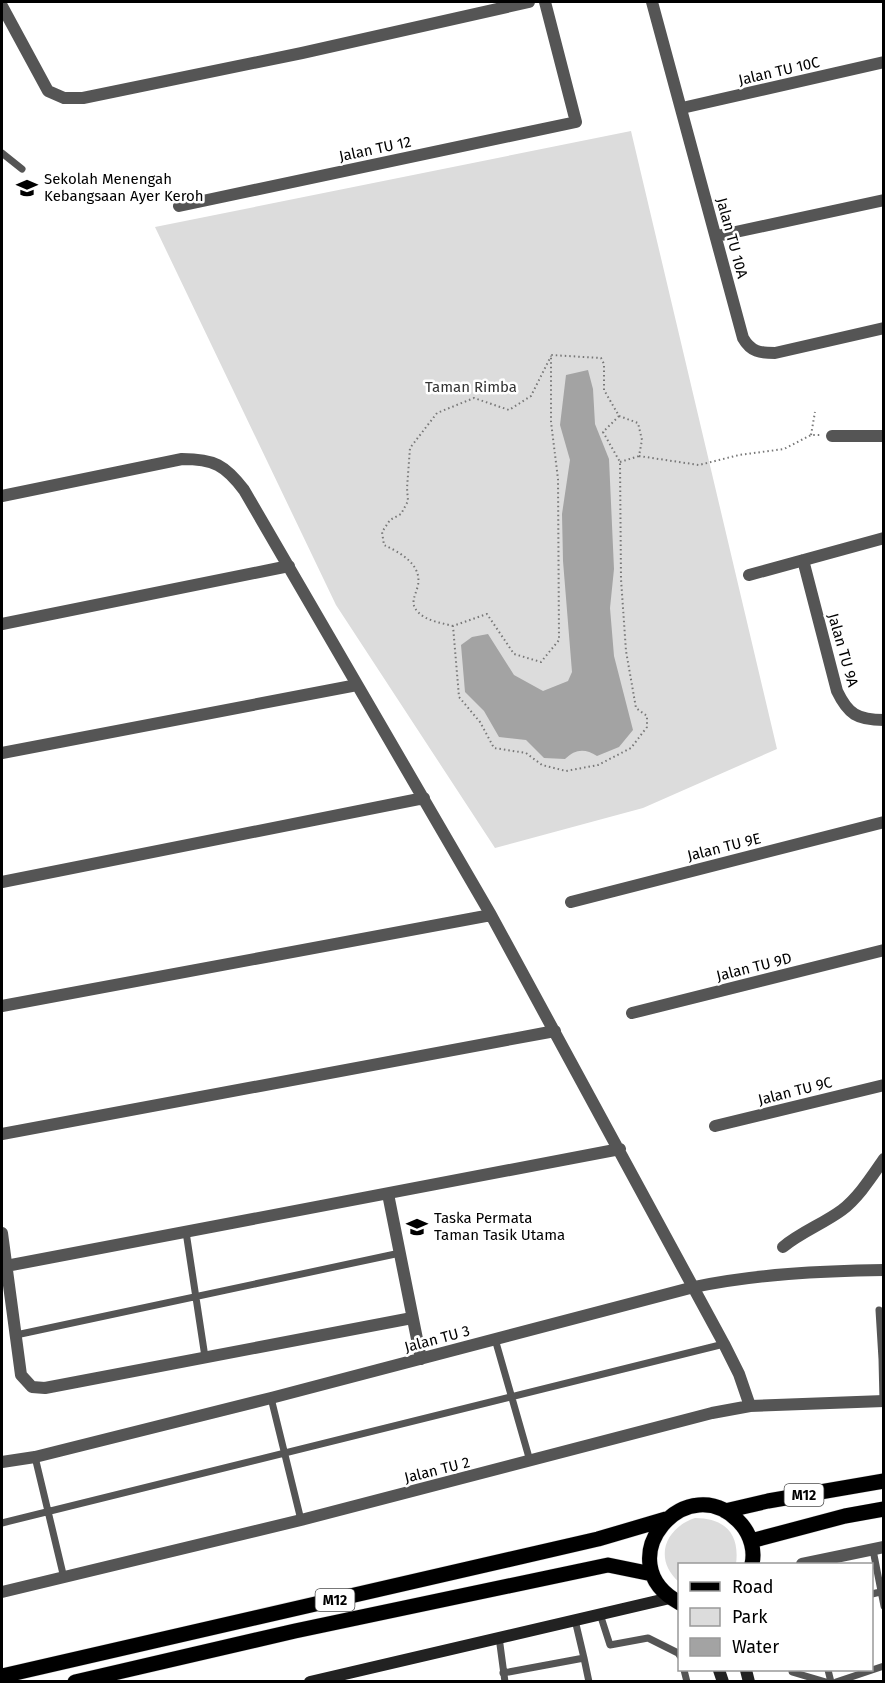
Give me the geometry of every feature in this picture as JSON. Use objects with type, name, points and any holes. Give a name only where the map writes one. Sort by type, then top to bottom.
[{"type":"main road","name":"M12","points":[[2,1676],[598,1539],[666,1519],[679,1510],[694,1506],[710,1506],[725,1511],[768,1501],[884,1481]]},
{"type":"main road","name":"M12","points":[[751,1541],[845,1515],[884,1509]]},
{"type":"main road","points":[[725,1511],[736,1518],[745,1529],[751,1541],[752,1563]]},
{"type":"main road","points":[[666,1519],[657,1530],[651,1544],[649,1559],[652,1574],[659,1587],[675,1601]]},
{"type":"main road","name":"M12","points":[[75,1682],[295,1631],[608,1565],[652,1574]]},
{"type":"street","points":[[2,6],[48,91],[64,98],[83,98],[302,54],[529,2]]},
{"type":"street","name":"Jalan TU 12","points":[[179,206],[576,122],[544,2]]},
{"type":"street","name":"Jalan TU 10A","points":[[652,2],[743,338],[747,345],[754,351],[775,353],[884,328]]},
{"type":"street","name":"Jalan TU 10C","points":[[682,108],[884,62]]},
{"type":"street","points":[[717,236],[884,200]]},
{"type":"street","points":[[832,436],[884,436]]},
{"type":"street","points":[[2,496],[182,459],[202,459],[219,464],[233,475],[289,566],[491,915],[620,1149],[740,1374],[750,1406]]},
{"type":"street","points":[[749,575],[884,538]]},
{"type":"street","name":"Jalan TU 9A","points":[[803,560],[837,691],[845,708],[858,716],[884,720]]},
{"type":"street","points":[[2,624],[289,566]]},
{"type":"street","points":[[2,753],[357,685]]},
{"type":"street","points":[[2,882],[424,798]]},
{"type":"street","name":"Jalan TU 9E","points":[[571,902],[884,822]]},
{"type":"street","points":[[2,1006],[491,915]]},
{"type":"street","name":"Jalan TU 9D","points":[[632,1013],[884,950]]},
{"type":"street","points":[[2,1134],[555,1031]]},
{"type":"street","name":"Jalan TU 9C","points":[[715,1126],[884,1085]]},
{"type":"street","points":[[6,1266],[620,1149]]},
{"type":"street","points":[[783,1247],[845,1208],[884,1159]]},
{"type":"street","points":[[388,1194],[421,1359]]},
{"type":"street","points":[[2,1233],[21,1375],[32,1387],[45,1388],[412,1318]]},
{"type":"street","name":"Jalan TU 3","points":[[2,1462],[35,1457],[271,1398],[694,1287],[746,1277],[884,1270]]},
{"type":"street","name":"Jalan TU 2","points":[[2,1592],[301,1520],[712,1413],[750,1406],[883,1401]]},
{"type":"street","points":[[807,1563],[878,1549]]},
{"type":"street","points":[[310,1682],[600,1614],[675,1601]]},
{"type":"lane","points":[[2,153],[22,169]]},
{"type":"lane","points":[[186,1232],[205,1358]]},
{"type":"lane","points":[[16,1335],[400,1253]]},
{"type":"lane","points":[[879,1310],[883,1359],[883,1401]]},
{"type":"lane","points":[[495,1339],[530,1461]]},
{"type":"lane","points":[[2,1523],[724,1344]]},
{"type":"lane","points":[[271,1398],[301,1520]]},
{"type":"lane","points":[[35,1457],[64,1578]]},
{"type":"lane","points":[[878,1549],[880,1592],[883,1604]]},
{"type":"lane","points":[[873,1594],[880,1592]]},
{"type":"lane","points":[[600,1614],[610,1645],[648,1638],[678,1653]]},
{"type":"lane","points":[[575,1620],[589,1682]]},
{"type":"lane","points":[[499,1637],[505,1682]]},
{"type":"lane","points":[[503,1673],[584,1658]]},
{"type":"lane","points":[[792,1671],[831,1682],[863,1671]]},
{"type":"path","points":[[551,355],[601,358],[604,364],[604,390],[618,417],[638,423],[642,440],[639,456]]},
{"type":"path","points":[[551,355],[551,422],[558,479],[559,640],[541,662],[514,654],[487,614],[453,627],[431,620],[417,612],[412,599],[418,583],[415,567],[403,554],[384,545],[382,532],[390,520],[402,514],[408,501],[411,448],[437,413],[474,398],[509,410],[531,396],[551,355]]},
{"type":"path","points":[[811,435],[815,412]]},
{"type":"path","points":[[453,627],[459,698],[480,722],[494,748],[526,753],[542,765],[566,771],[598,765],[631,748],[647,727],[647,716],[636,708],[626,651],[621,579],[620,462],[603,432],[618,417]]},
{"type":"path","points":[[620,462],[639,456],[699,465],[739,455],[784,449],[811,435],[832,436]]},
{"type":"green space","name":"Taman Rimba","points":[[631,131],[777,749],[643,808],[495,848],[336,605],[155,227]]},
{"type":"green space","points":[[695,1518],[715,1521],[722,1525],[733,1536],[736,1544],[736,1563],[678,1563],[678,1581],[666,1564],[666,1545],[676,1529]]},
{"type":"water","points":[[588,370],[593,389],[595,424],[609,459],[614,569],[610,608],[614,656],[633,730],[619,747],[597,756],[580,751],[565,759],[544,758],[526,740],[499,737],[484,711],[465,692],[461,645],[472,637],[488,634],[514,675],[543,691],[568,681],[572,672],[563,561],[562,514],[570,460],[560,425],[566,375]]},
{"type":"place","name":"Sekolah Menengah Kebangsaan Ayer Keroh","points":[[27,188]]},
{"type":"place","name":"Taska Permata Taman Tasik Utama","points":[[417,1227]]}]
